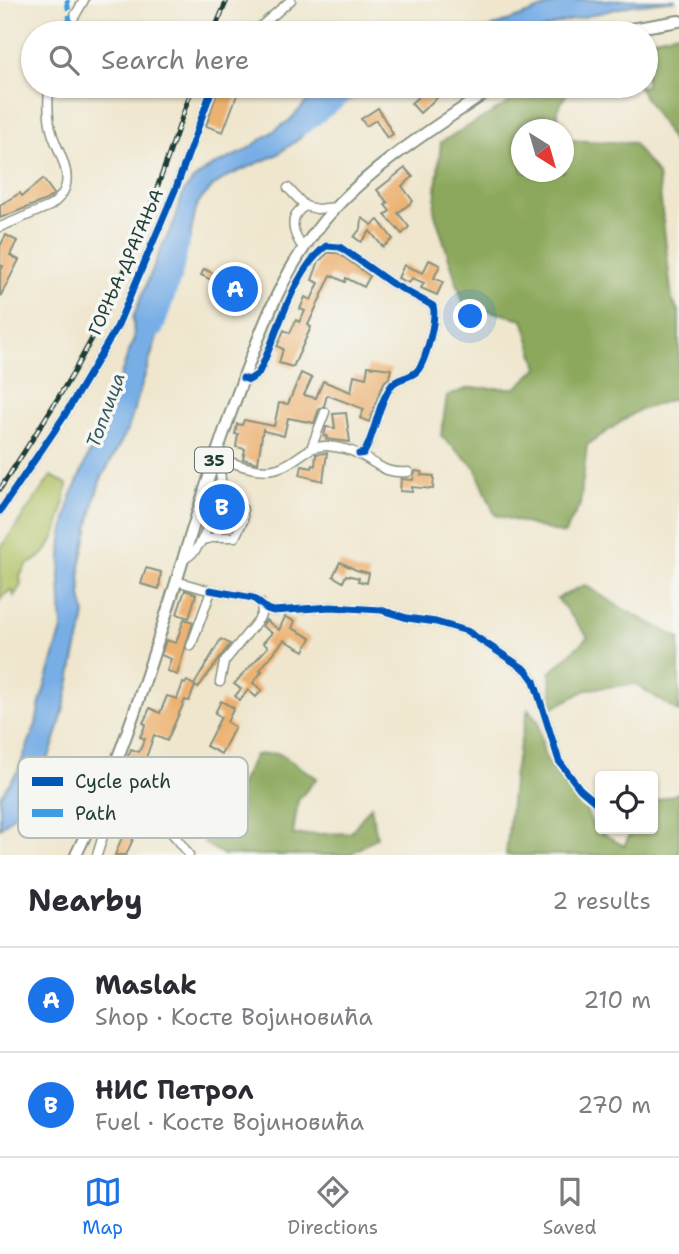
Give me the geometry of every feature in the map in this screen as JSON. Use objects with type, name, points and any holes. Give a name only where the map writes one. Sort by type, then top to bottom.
[{"type":"main road","points":[[658,24],[679,21]]},
{"type":"main road","name":"35","points":[[120,757],[214,460],[280,286],[303,248],[336,207],[383,165],[479,98]]},
{"type":"main road","name":"35","points":[[76,855],[86,838]]},
{"type":"street","points":[[72,21],[84,0]]},
{"type":"street","points":[[267,21],[291,0]]},
{"type":"street","points":[[0,227],[51,206],[64,189],[67,173],[52,134],[50,98]]},
{"type":"street","name":"ГОРЊА ДРАГАЊА","points":[[0,511],[63,418],[117,327],[176,188],[210,98]]},
{"type":"street","points":[[288,188],[305,206],[317,209],[336,207]]},
{"type":"street","points":[[303,248],[295,236],[293,218],[305,206]]},
{"type":"street","points":[[243,378],[249,380],[258,374],[306,269],[326,246],[340,247],[391,282],[433,306],[435,316],[424,359],[418,370],[392,384],[371,441],[364,453],[359,454]]},
{"type":"street","points":[[214,460],[266,471],[281,467],[312,446],[325,412]]},
{"type":"street","points":[[312,446],[342,448],[359,454],[386,471],[408,472]]},
{"type":"street","points":[[214,460],[220,471],[224,505],[216,537]]},
{"type":"street","points":[[183,560],[202,540],[220,480]]},
{"type":"street","points":[[202,540],[235,537],[243,521],[243,509],[224,505]]},
{"type":"street","points":[[176,581],[253,597],[273,611],[331,607],[381,610],[467,631],[526,670],[534,681],[559,761],[580,789],[595,802]]},
{"type":"street","points":[[191,646],[212,593],[210,590]]},
{"type":"street","points":[[220,682],[224,662],[259,619],[262,612],[261,603]]},
{"type":"street","points":[[176,838],[189,855]]},
{"type":"green space","points":[[679,33],[679,151],[646,98],[658,98],[658,37]]},
{"type":"green space","points":[[514,98],[564,98],[558,109],[558,119],[511,119],[511,182],[574,182],[574,140],[633,143],[658,175],[672,300],[679,312],[679,397],[637,411],[587,445],[580,505],[564,534],[495,515],[475,467],[441,436],[447,396],[469,388],[516,388],[538,368],[523,319],[464,305],[434,211],[441,142]]},
{"type":"green space","points":[[51,476],[67,484],[57,531],[45,552],[27,564],[20,576],[21,585],[14,596],[12,589],[0,601],[0,549]]},
{"type":"green space","points":[[585,585],[621,608],[679,638],[679,712],[635,684],[588,689],[553,708],[550,673],[588,637],[557,598]]},
{"type":"green space","points":[[528,709],[538,721],[544,755],[557,777],[578,793],[595,834],[604,834],[624,846],[630,834],[658,834],[658,800],[679,793],[679,855],[506,855],[514,772]]},
{"type":"green space","points":[[278,753],[317,778],[298,800],[293,835],[350,833],[371,806],[377,837],[349,855],[224,855],[204,843],[208,838],[248,838],[248,769],[255,755]]},
{"type":"water","points":[[564,0],[676,0],[632,5],[568,21],[508,21]]},
{"type":"water","points":[[311,98],[336,98],[299,139],[276,155],[228,176],[213,186],[197,204],[188,246],[177,258],[170,279],[162,307],[160,327],[128,429],[100,481],[95,498],[80,566],[81,596],[85,614],[52,749],[49,757],[23,757],[36,724],[62,629],[62,538],[71,497],[112,399],[134,338],[133,318],[175,220],[183,193],[193,180],[210,167],[243,152],[290,120]]},
{"type":"water","points":[[18,771],[18,810],[0,828],[0,796]]},
{"type":"building","points":[[215,98],[236,98],[223,132],[206,126]]},
{"type":"building","points":[[417,98],[437,98],[420,113],[411,103]]},
{"type":"building","points":[[378,108],[393,134],[387,138],[376,120],[366,126],[361,119]]},
{"type":"building","points":[[405,168],[413,177],[402,186],[413,201],[398,213],[409,227],[402,234],[385,215],[390,211],[385,205],[388,203],[377,190]]},
{"type":"building","points":[[43,179],[54,194],[46,200],[0,218],[0,205],[20,193],[22,196]]},
{"type":"building","points":[[362,218],[372,225],[378,220],[393,239],[383,247],[370,231],[361,242],[354,237],[361,228]]},
{"type":"building","points":[[6,235],[17,241],[10,255],[19,260],[0,297],[0,273],[3,266],[0,265],[0,246]]},
{"type":"building","points":[[328,253],[338,253],[370,276],[364,287],[346,278],[345,282],[331,275],[308,325],[311,327],[293,367],[279,363],[283,349],[277,346],[284,330],[290,333],[296,320],[299,322],[305,311],[300,309],[305,297],[311,300],[319,283],[312,280],[319,261]]},
{"type":"building","points":[[429,260],[440,265],[434,278],[443,282],[437,295],[421,288],[424,283],[412,278],[409,283],[398,278],[404,265],[423,273]]},
{"type":"building","points":[[204,269],[217,275],[220,269],[252,284],[249,290],[255,294],[250,304],[221,293],[224,286],[201,275]]},
{"type":"building","points":[[368,366],[391,369],[369,422],[360,418],[364,409],[327,395],[314,423],[288,418],[284,436],[264,431],[263,428],[258,463],[243,459],[245,449],[236,447],[237,424],[242,425],[244,420],[274,426],[279,403],[288,404],[301,373],[312,378],[304,395],[316,398],[323,381],[351,392],[354,375],[366,378]]},
{"type":"building","points":[[346,413],[350,442],[326,439],[326,427],[335,428],[333,414]]},
{"type":"building","points":[[327,453],[323,481],[300,475],[302,466],[315,466],[316,454]]},
{"type":"building","points":[[415,471],[422,472],[421,475],[434,476],[433,489],[412,487],[412,492],[400,491],[401,479],[413,480]]},
{"type":"building","points":[[340,562],[369,573],[367,583],[346,575],[343,582],[333,576]]},
{"type":"building","points":[[146,568],[161,572],[159,589],[141,584]]},
{"type":"building","points":[[185,590],[196,594],[189,618],[177,614]]},
{"type":"building","points":[[285,617],[295,621],[292,628],[311,638],[304,651],[284,640],[253,683],[262,690],[256,697],[248,690],[240,700],[235,696],[241,689],[234,684],[268,647],[263,643],[272,633],[262,626],[266,620],[279,630]]},
{"type":"building","points":[[184,619],[193,622],[177,675],[167,671],[171,659],[161,655],[166,640],[176,643]]},
{"type":"building","points":[[221,639],[230,644],[198,688],[195,686],[189,701],[185,700],[167,741],[154,735],[146,757],[128,757],[131,749],[139,752],[145,739],[140,737],[150,708],[160,713],[167,696],[177,699],[183,683],[187,681],[194,685]]},
{"type":"building","points":[[221,701],[234,708],[227,722],[235,727],[221,754],[206,746],[221,717],[215,713]]},
{"type":"building","points":[[122,838],[134,838],[126,855],[115,855]]},
{"type":"waterway","name":"Топлица","points":[[304,127],[342,98]]},
{"type":"waterway","name":"Топлица","points":[[156,330],[175,276],[183,239]]},
{"type":"railway","points":[[218,21],[227,0]]},
{"type":"railway","points":[[0,489],[60,394],[101,321],[146,218],[189,98]]},
{"type":"marked path","points":[[67,0],[70,21]]},
{"type":"cycle path","points":[[0,511],[63,418],[117,327],[176,188],[209,98]]},
{"type":"cycle path","points":[[243,378],[249,380],[258,374],[295,288],[314,257],[326,246],[340,247],[391,283],[433,306],[432,329],[421,365],[415,373],[391,386],[368,445],[364,453],[359,454]]},
{"type":"cycle path","points":[[210,590],[253,598],[273,611],[331,607],[381,610],[467,631],[526,670],[534,681],[559,761],[580,789],[595,802]]},
{"type":"place","name":"Maslak","points":[[235,289]]},
{"type":"place","name":"НИС Петрол","points":[[222,507]]}]
